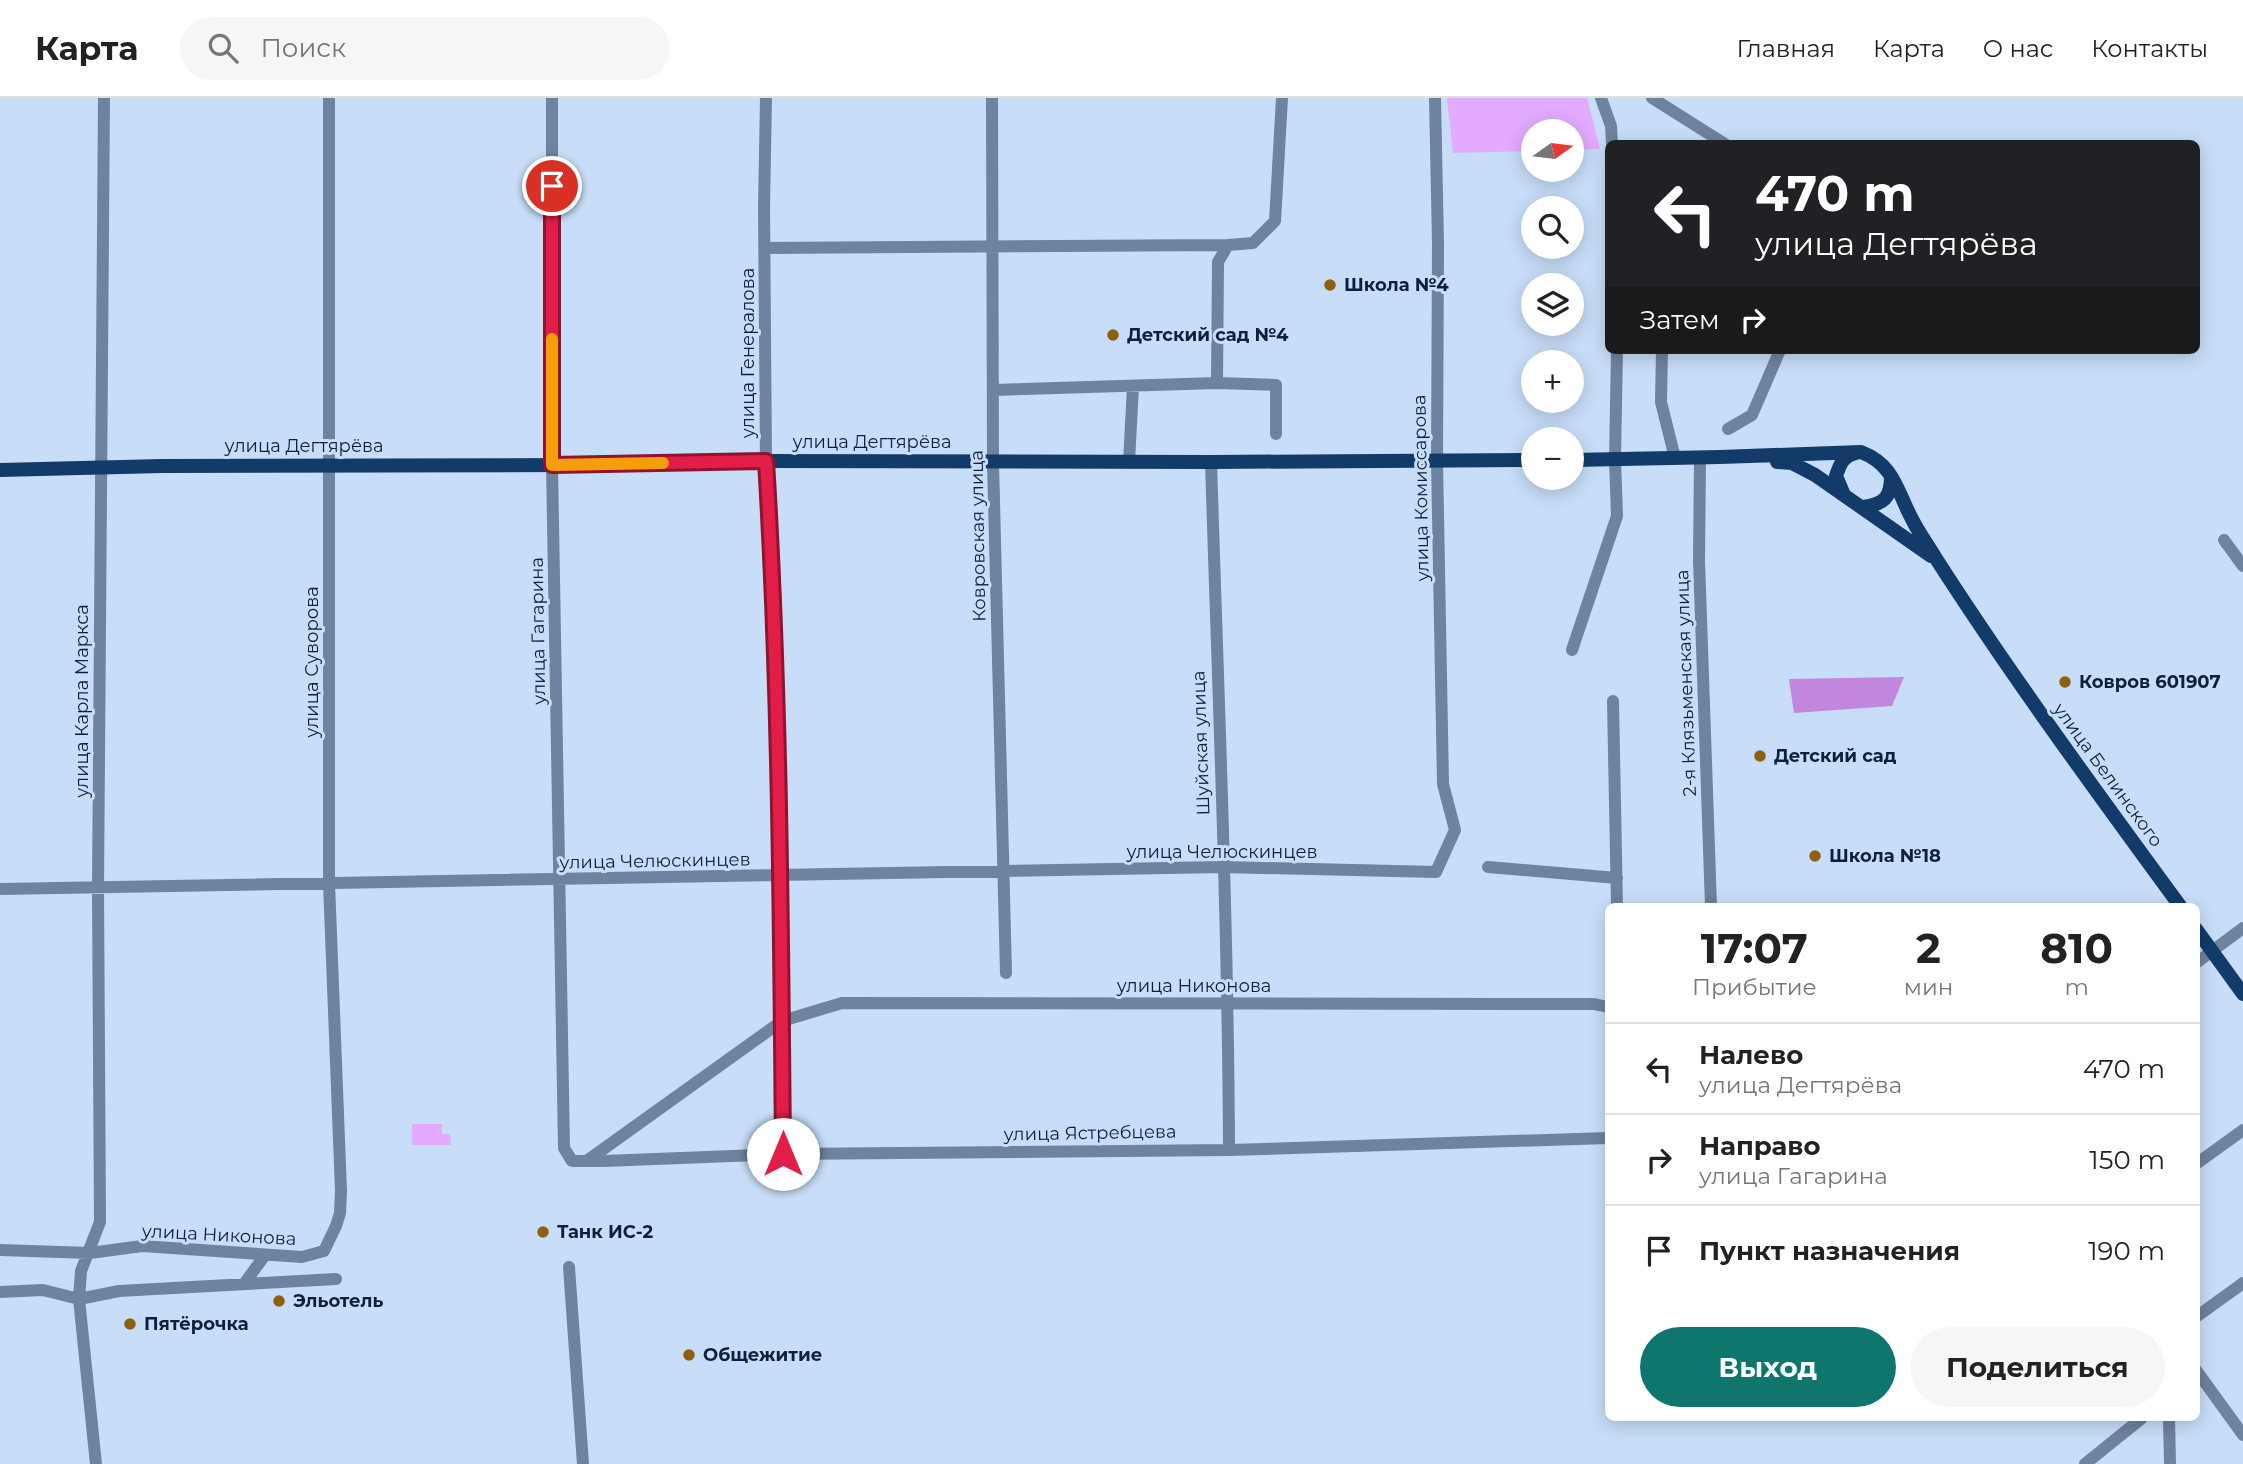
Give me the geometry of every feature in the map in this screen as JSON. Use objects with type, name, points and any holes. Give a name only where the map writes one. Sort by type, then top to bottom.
[{"type":"main road","points":[[1584,460],[1861,452]]},
{"type":"main road","points":[[1844,495],[1836,476],[1841,462],[1849,455],[1861,452]]},
{"type":"main road","name":"улица Белинского","points":[[1861,452],[1873,456],[1888,469],[1912,520],[2016,680],[2178,903]]},
{"type":"main road","name":"улица Белинского","points":[[1720,457],[1792,463],[1815,475],[1937,559]]},
{"type":"main road","name":"улица Дегтярёва","points":[[0,470],[330,464],[552,465],[766,461],[1521,460]]},
{"type":"main road","points":[[1863,507],[1879,505],[1887,497],[1891,488],[1891,475]]},
{"type":"main road","points":[[2200,934],[2243,994]]},
{"type":"street","name":"улица Карла Маркса","points":[[96,1464],[79,1300],[81,1271],[100,1222],[98,888],[104,98]]},
{"type":"street","name":"улица Суворова","points":[[329,98],[329,883],[340,1149],[340,1213],[336,1226]]},
{"type":"street","name":"улица Гагарина","points":[[552,98],[552,465],[564,1148],[572,1161]]},
{"type":"street","name":"улица Генералова","points":[[766,98],[766,461],[776,674],[781,876],[783,1154]]},
{"type":"street","name":"Ковровская улица","points":[[992,98],[993,462],[1006,973]]},
{"type":"street","points":[[765,248],[1252,243],[1275,221],[1282,98]]},
{"type":"street","name":"улица Комиссарова","points":[[1434,98],[1443,784],[1455,830],[1436,872]]},
{"type":"street","points":[[1601,98],[1611,126],[1612,140]]},
{"type":"street","points":[[1652,98],[1719,140]]},
{"type":"street","points":[[1217,383],[1218,262],[1228,245]]},
{"type":"street","points":[[1572,650],[1617,516],[1617,354]]},
{"type":"street","points":[[1662,354],[1661,402],[1675,458]]},
{"type":"street","points":[[1728,429],[1752,415],[1778,354]]},
{"type":"street","points":[[993,390],[1217,383],[1276,385],[1276,434]]},
{"type":"street","points":[[1129,462],[1133,386]]},
{"type":"street","name":"2-я Клязьменская улица","points":[[1700,458],[1699,561],[1711,903]]},
{"type":"street","name":"Шуйская улица","points":[[1211,462],[1228,1003],[1229,1150]]},
{"type":"street","points":[[2224,540],[2243,566]]},
{"type":"street","points":[[1613,701],[1617,903]]},
{"type":"street","name":"улица Челюскинцев","points":[[0,889],[1222,867],[1436,872]]},
{"type":"street","points":[[1488,867],[1617,878]]},
{"type":"street","points":[[2200,960],[2243,928]]},
{"type":"street","name":"улица Никонова","points":[[588,1160],[782,1021],[842,1003],[1594,1003],[1605,1006]]},
{"type":"street","points":[[2200,1161],[2243,1130]]},
{"type":"street","name":"улица Ястребцева","points":[[572,1161],[783,1154],[1229,1150],[1605,1138]]},
{"type":"street","name":"улица Никонова","points":[[0,1250],[90,1253],[142,1246],[302,1257],[324,1251],[336,1226]]},
{"type":"street","points":[[244,1284],[265,1255]]},
{"type":"street","points":[[569,1267],[583,1464]]},
{"type":"street","points":[[0,1292],[43,1290],[79,1300],[119,1291],[336,1279]]},
{"type":"street","points":[[2200,1314],[2243,1283]]},
{"type":"street","points":[[2200,1376],[2243,1435]]},
{"type":"street","points":[[2085,1464],[2138,1421]]},
{"type":"street","points":[[2169,1421],[2170,1464]]},
{"type":"shaded area","points":[[1447,98],[1587,98],[1600,149],[1584,150],[1584,119],[1521,119],[1521,151],[1453,153]]},
{"type":"shaded area","points":[[1904,677],[1892,706],[1794,713],[1789,679]]},
{"type":"shaded area","points":[[412,1124],[442,1124],[442,1134],[450,1134],[451,1145],[412,1145]]},
{"type":"slow traffic","points":[[552,339],[552,465],[663,463]]},
{"type":"place","name":"Школа №4","points":[[1330,285]]},
{"type":"place","name":"Детский сад №4","points":[[1113,335]]},
{"type":"place","name":"Ковров 601907","points":[[2065,682]]},
{"type":"place","name":"Детский сад","points":[[1760,756]]},
{"type":"place","name":"Школа №18","points":[[1815,856]]},
{"type":"place","name":"Танк ИС-2","points":[[543,1232]]},
{"type":"place","name":"Эльотель","points":[[279,1301]]},
{"type":"place","name":"Пятёрочка","points":[[130,1324]]},
{"type":"place","name":"Общежитие","points":[[689,1355]]},
{"type":"route","points":[[552,186],[552,465],[766,461],[776,674],[781,876],[783,1154]]}]
